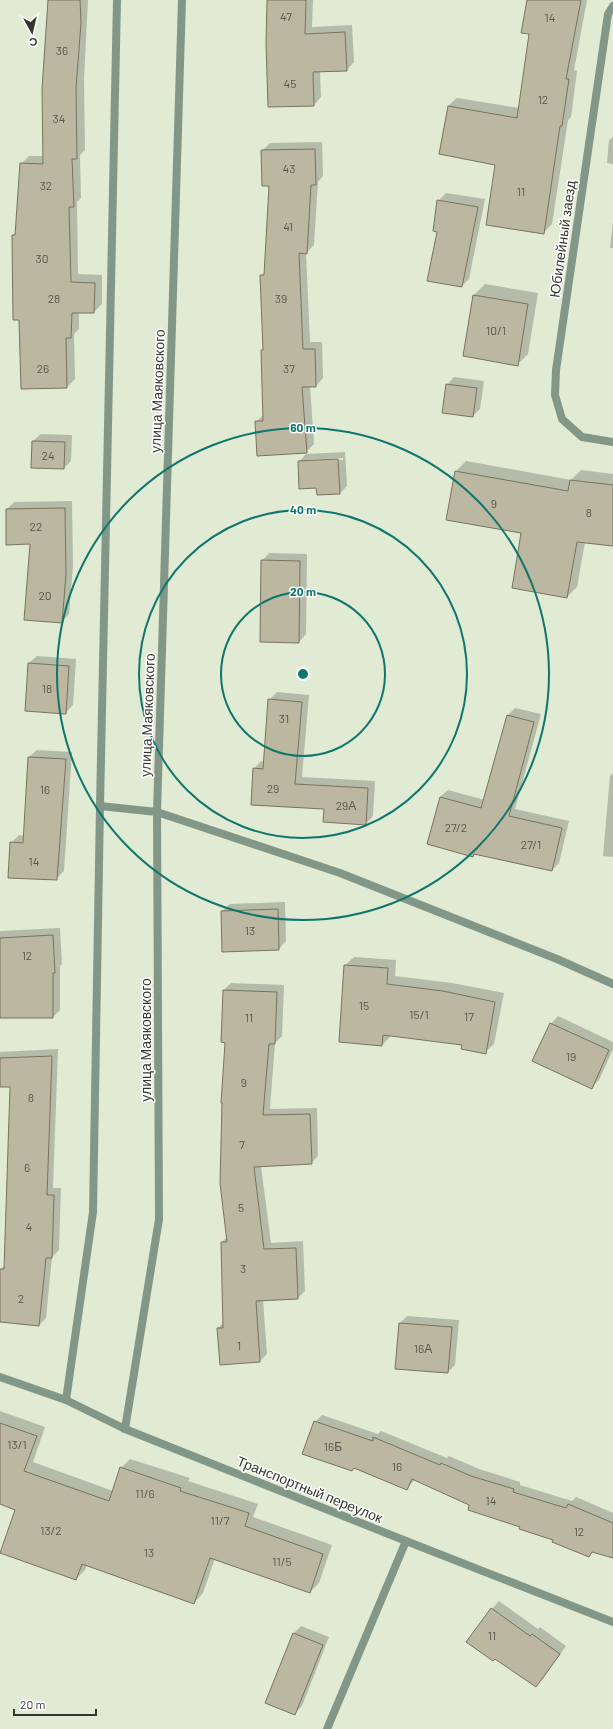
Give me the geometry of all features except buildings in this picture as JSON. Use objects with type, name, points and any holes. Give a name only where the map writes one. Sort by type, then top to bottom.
[{"type":"street","points":[[66,1400],[93,1212],[117,0]]},
{"type":"street","name":"улица Маяковского","points":[[125,1429],[159,1219],[157,812],[182,0]]},
{"type":"street","name":"Юбилейный заезд","points":[[613,6],[608,14],[556,370],[555,395],[562,419],[582,437],[613,442]]},
{"type":"street","points":[[100,806],[157,812],[340,873],[557,959],[613,984]]},
{"type":"street","name":"Транспортный переулок","points":[[0,1377],[66,1400],[125,1429],[406,1542],[613,1622]]},
{"type":"street","points":[[327,1729],[406,1542]]}]
